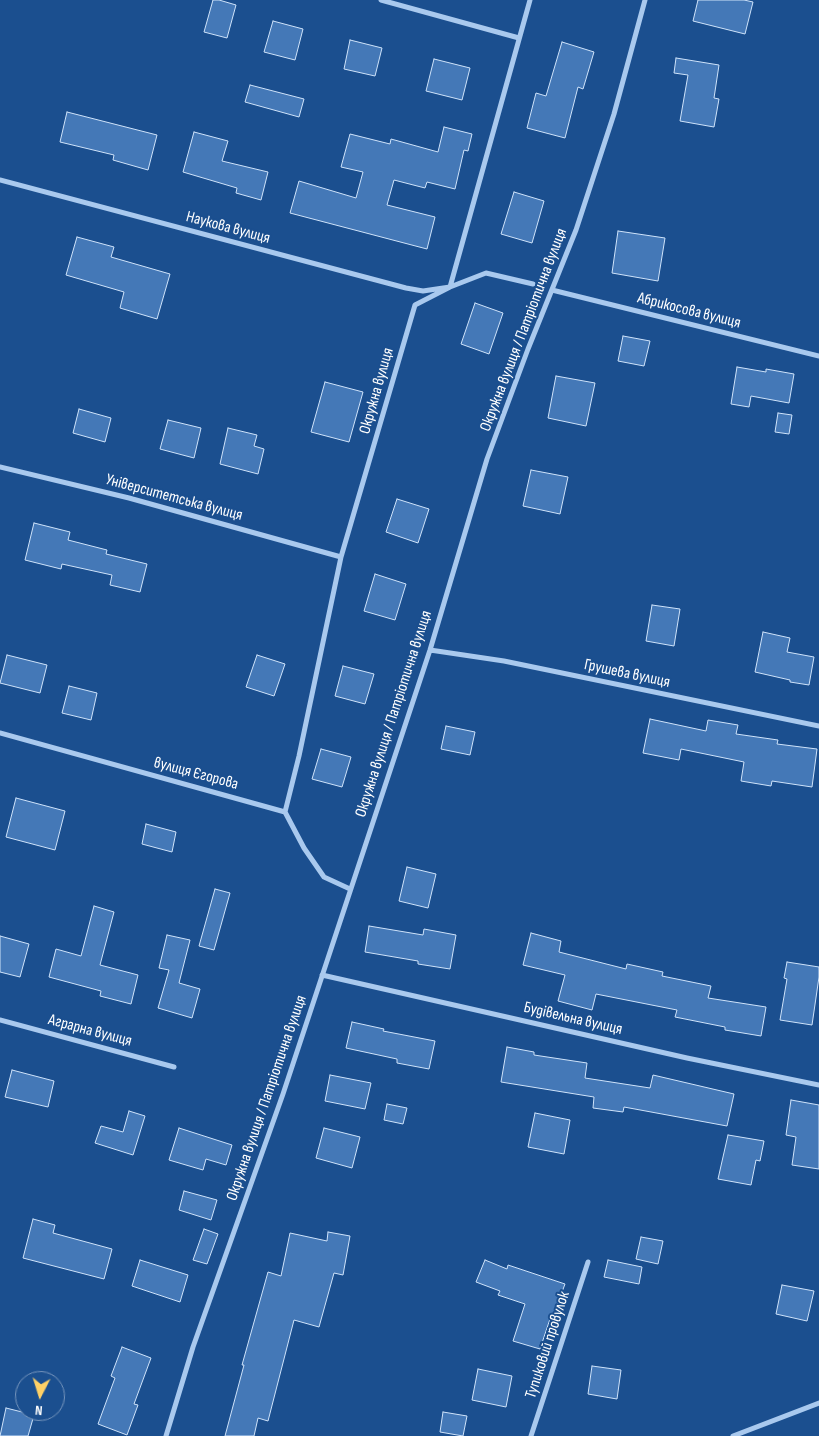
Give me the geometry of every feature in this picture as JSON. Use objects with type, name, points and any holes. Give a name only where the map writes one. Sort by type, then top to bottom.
[{"type":"street","points":[[381,0],[519,38]]},
{"type":"street","points":[[450,287],[530,0]]},
{"type":"street","name":"Окружна вулиця / Патріотична вулиця","points":[[166,1436],[193,1347],[283,1094],[430,650],[487,458],[576,230],[614,114],[645,0]]},
{"type":"street","name":"Наукова вулиця","points":[[0,180],[406,288],[423,291],[450,287]]},
{"type":"street","points":[[450,287],[486,273],[532,284]]},
{"type":"street","name":"Окружна вулиця","points":[[285,812],[342,557],[415,305],[450,287]]},
{"type":"street","name":"Абрикосова вулиця","points":[[552,290],[819,356]]},
{"type":"street","name":"Університетська вулиця","points":[[0,467],[138,500],[342,557]]},
{"type":"street","name":"Грушева вулиця","points":[[430,650],[504,661],[819,726]]},
{"type":"street","name":"вулиця Єгорова","points":[[0,733],[285,812]]},
{"type":"street","points":[[285,812],[304,848],[324,877],[350,889]]},
{"type":"street","name":"Будівельна вулиця","points":[[322,975],[677,1056],[819,1085]]},
{"type":"street","name":"Аграрна вулиця","points":[[0,1020],[174,1067]]},
{"type":"street","name":"Тупиковий провулок","points":[[531,1436],[588,1262]]},
{"type":"street","points":[[733,1436],[819,1404]]},
{"type":"building","points":[[213,0],[236,5],[227,38],[204,32]]},
{"type":"building","points":[[698,0],[744,0],[753,2],[745,34],[693,21]]},
{"type":"building","points":[[273,21],[303,29],[295,60],[264,52]]},
{"type":"building","points":[[350,40],[382,48],[375,76],[344,69]]},
{"type":"building","points":[[562,42],[594,52],[583,89],[578,87],[565,138],[527,128],[536,93],[546,96]]},
{"type":"building","points":[[676,58],[719,65],[714,98],[719,99],[714,127],[680,121],[688,75],[674,73]]},
{"type":"building","points":[[434,59],[470,68],[462,100],[426,91]]},
{"type":"building","points":[[250,85],[304,99],[299,117],[245,102]]},
{"type":"building","points":[[67,112],[157,135],[148,170],[113,160],[114,155],[60,142]]},
{"type":"building","points":[[444,127],[472,134],[468,151],[464,150],[455,189],[427,182],[425,188],[394,180],[387,205],[435,217],[427,249],[290,213],[299,181],[356,198],[363,172],[341,167],[350,134],[390,144],[391,139],[438,152]]},
{"type":"building","points":[[194,132],[228,141],[222,161],[268,172],[261,200],[236,193],[237,188],[183,172]]},
{"type":"building","points":[[514,192],[544,201],[532,243],[501,234]]},
{"type":"building","points":[[618,231],[665,238],[658,281],[612,273]]},
{"type":"building","points":[[77,237],[114,247],[111,257],[170,274],[157,319],[120,308],[124,292],[66,275]]},
{"type":"building","points":[[475,303],[503,313],[489,354],[461,344]]},
{"type":"building","points":[[623,336],[650,341],[644,366],[618,361]]},
{"type":"building","points":[[737,367],[766,372],[766,369],[794,374],[789,403],[751,396],[749,407],[731,404]]},
{"type":"building","points":[[556,376],[595,383],[586,426],[548,418]]},
{"type":"building","points":[[325,382],[363,392],[349,442],[311,432]]},
{"type":"building","points":[[79,409],[111,418],[105,442],[73,433]]},
{"type":"building","points":[[778,413],[792,415],[789,434],[775,432]]},
{"type":"building","points":[[168,420],[201,428],[194,458],[160,449]]},
{"type":"building","points":[[228,428],[257,435],[254,446],[264,449],[258,474],[220,464]]},
{"type":"building","points":[[531,470],[568,477],[560,514],[523,506]]},
{"type":"building","points":[[397,499],[429,509],[418,543],[386,532]]},
{"type":"building","points":[[34,523],[70,532],[68,540],[107,550],[106,554],[147,564],[140,592],[110,585],[112,575],[62,564],[61,569],[25,560]]},
{"type":"building","points":[[375,574],[406,584],[395,620],[364,611]]},
{"type":"building","points":[[652,605],[680,609],[674,646],[646,641]]},
{"type":"building","points":[[763,632],[790,638],[787,652],[814,657],[809,685],[790,682],[790,680],[755,672]]},
{"type":"building","points":[[7,655],[47,665],[40,693],[0,683]]},
{"type":"building","points":[[257,655],[285,664],[274,696],[246,687]]},
{"type":"building","points":[[343,666],[374,674],[365,704],[335,696]]},
{"type":"building","points":[[69,686],[97,693],[91,720],[62,713]]},
{"type":"building","points":[[650,719],[706,731],[708,720],[738,725],[736,734],[778,740],[777,744],[817,749],[812,787],[772,781],[771,786],[741,781],[744,762],[681,749],[679,760],[643,753]]},
{"type":"building","points":[[446,726],[475,732],[470,755],[441,749]]},
{"type":"building","points":[[321,749],[351,757],[342,787],[312,779]]},
{"type":"building","points":[[16,798],[65,811],[55,850],[6,837]]},
{"type":"building","points":[[146,824],[176,832],[172,852],[142,844]]},
{"type":"building","points":[[407,867],[436,874],[428,908],[399,901]]},
{"type":"building","points":[[215,889],[230,893],[214,950],[199,946]]},
{"type":"building","points":[[94,906],[114,912],[100,965],[138,975],[131,1004],[100,996],[101,991],[49,977],[56,949],[81,956]]},
{"type":"building","points":[[369,926],[423,935],[424,929],[456,935],[450,969],[418,964],[418,961],[365,952]]},
{"type":"building","points":[[531,933],[561,941],[559,952],[626,969],[627,964],[663,972],[662,976],[711,986],[708,998],[766,1007],[761,1036],[725,1030],[725,1027],[675,1017],[677,1010],[596,994],[592,1010],[558,1001],[565,975],[523,965]]},
{"type":"building","points":[[167,935],[190,940],[179,983],[200,989],[192,1018],[158,1008],[169,970],[159,968]]},
{"type":"building","points":[[0,936],[29,944],[20,977],[0,972]]},
{"type":"building","points":[[787,962],[819,967],[812,1025],[780,1020],[787,979],[784,978]]},
{"type":"building","points":[[352,1022],[384,1029],[383,1031],[435,1041],[429,1069],[397,1063],[397,1059],[346,1048]]},
{"type":"building","points":[[507,1047],[534,1052],[534,1055],[587,1063],[585,1078],[650,1088],[653,1075],[734,1094],[727,1126],[624,1107],[623,1112],[593,1108],[594,1097],[501,1082]]},
{"type":"building","points":[[12,1070],[54,1081],[48,1107],[5,1097]]},
{"type":"building","points":[[330,1075],[371,1083],[365,1109],[325,1101]]},
{"type":"building","points":[[791,1100],[819,1105],[819,1169],[792,1165],[796,1137],[786,1135]]},
{"type":"building","points":[[387,1104],[407,1108],[403,1124],[384,1120]]},
{"type":"building","points":[[129,1111],[145,1116],[133,1155],[95,1143],[101,1126],[123,1132]]},
{"type":"building","points":[[535,1113],[570,1120],[564,1154],[528,1147]]},
{"type":"building","points":[[179,1128],[232,1145],[226,1165],[206,1159],[203,1170],[169,1160]]},
{"type":"building","points":[[324,1128],[360,1137],[352,1168],[316,1158]]},
{"type":"building","points":[[728,1135],[764,1141],[760,1161],[756,1160],[751,1185],[718,1179]]},
{"type":"building","points":[[184,1191],[217,1200],[211,1220],[179,1210]]},
{"type":"building","points":[[33,1219],[55,1225],[53,1233],[112,1249],[104,1279],[23,1258]]},
{"type":"building","points":[[204,1229],[218,1234],[207,1264],[193,1260]]},
{"type":"building","points":[[328,1232],[350,1236],[343,1275],[334,1273],[319,1327],[294,1320],[268,1421],[258,1418],[254,1436],[225,1436],[244,1365],[242,1365],[268,1272],[281,1276],[290,1233],[327,1241]]},
{"type":"building","points":[[641,1237],[663,1241],[658,1264],[636,1259]]},
{"type":"building","points":[[140,1260],[188,1275],[180,1302],[132,1286]]},
{"type":"building","points":[[485,1260],[507,1269],[508,1265],[565,1284],[553,1316],[551,1316],[540,1349],[513,1341],[525,1304],[498,1295],[500,1291],[476,1282]]},
{"type":"building","points":[[608,1260],[642,1267],[639,1284],[604,1277]]},
{"type":"building","points":[[782,1285],[814,1291],[807,1321],[776,1314]]},
{"type":"building","points":[[122,1347],[151,1358],[134,1404],[138,1405],[127,1435],[98,1424],[115,1378],[111,1376]]},
{"type":"building","points":[[592,1366],[621,1370],[617,1399],[588,1394]]},
{"type":"building","points":[[478,1369],[512,1376],[506,1407],[472,1400]]},
{"type":"building","points":[[6,1408],[15,1410],[15,1421],[32,1421],[28,1436],[0,1436]]},
{"type":"building","points":[[443,1412],[467,1416],[463,1436],[440,1432]]}]
